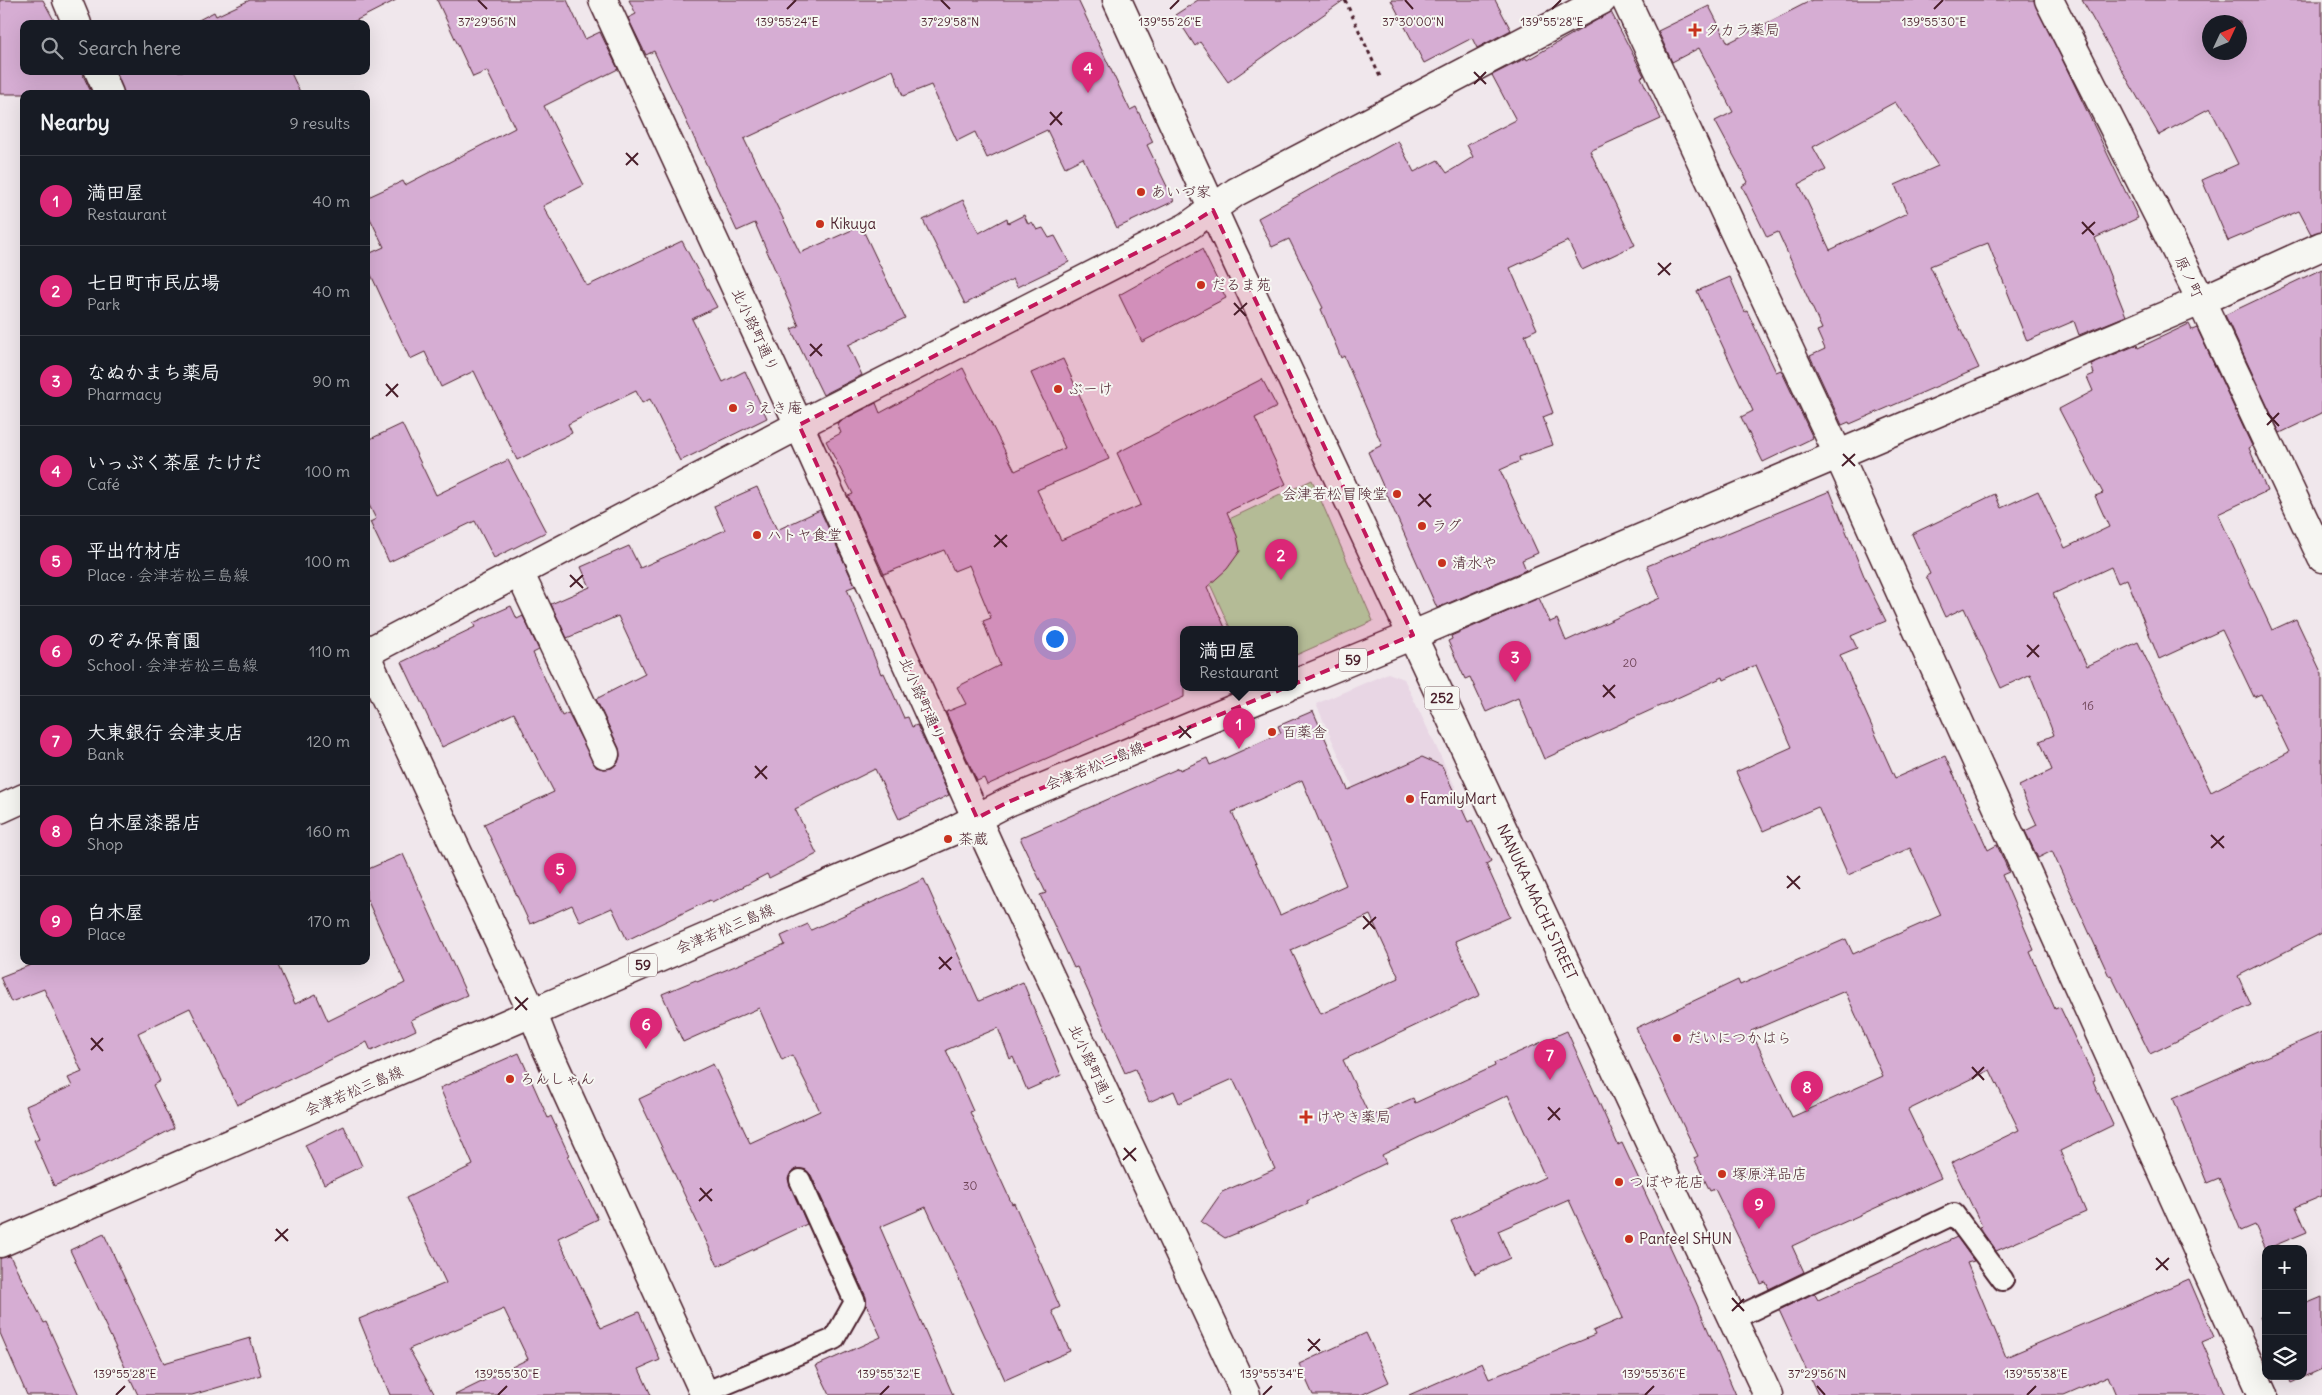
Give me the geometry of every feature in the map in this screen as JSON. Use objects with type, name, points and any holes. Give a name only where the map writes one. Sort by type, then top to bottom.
[{"type":"main road","points":[[66,0],[75,20]]},
{"type":"main road","name":"北小路町通り","points":[[603,0],[799,425],[977,818],[1246,1395]]},
{"type":"main road","name":"NANUKA-MACHI STREET","points":[[1117,0],[1213,210],[1768,1395]]},
{"type":"main road","points":[[370,653],[519,572],[799,425],[1181,230],[1213,210],[1236,192],[1602,0]]},
{"type":"main road","points":[[1626,0],[1838,454],[2263,1395]]},
{"type":"main road","name":"原ノ町","points":[[2048,0],[2200,301],[2322,558]]},
{"type":"main road","points":[[101,75],[107,90]]},
{"type":"main road","points":[[1413,635],[2200,301],[2322,246]]},
{"type":"main road","points":[[519,572],[605,754]]},
{"type":"main road","name":"59","points":[[1298,682],[1413,635]]},
{"type":"main road","points":[[370,664],[533,1014],[546,1047],[704,1394]]},
{"type":"main road","name":"会津若松三島線","points":[[0,1243],[533,1014],[977,818],[1017,798],[1278,691]]},
{"type":"main road","points":[[0,808],[20,800]]},
{"type":"lane","points":[[704,1394],[834,1338],[855,1302],[800,1180]]},
{"type":"lane","points":[[1733,1319],[1954,1214],[2003,1280]]},
{"type":"path","points":[[1345,0],[1394,109]]},
{"type":"highlighted area","points":[[1213,210],[1413,635],[1008,802],[977,818],[799,425],[1181,230]]},
{"type":"shaded area","points":[[1388,673],[1404,679],[1468,814],[1383,854],[1316,704]]},
{"type":"green space","points":[[1312,480],[1373,621],[1298,654],[1298,626],[1229,626],[1189,538]]},
{"type":"building","points":[[0,0],[43,0],[54,20],[20,20],[20,75],[83,75],[90,90],[20,90],[20,94],[0,94]]},
{"type":"building","points":[[250,0],[396,0],[357,20],[199,20],[214,12],[216,16]]},
{"type":"building","points":[[437,0],[567,0],[585,39],[600,32],[618,69],[544,106],[584,185],[543,206],[587,286],[682,241],[717,307],[692,319],[723,382],[745,371],[767,418],[680,461],[650,399],[642,403],[636,391],[568,424],[572,433],[517,460],[474,371],[441,387],[425,352],[410,359],[370,273],[370,253],[384,247],[370,218],[370,196],[403,181],[405,185],[515,128],[487,71],[473,77]]},
{"type":"building","points":[[629,0],[1078,0],[1130,110],[1136,107],[1153,142],[1147,145],[1174,201],[1117,228],[1083,158],[1065,167],[1047,130],[987,158],[975,132],[957,141],[931,85],[903,96],[893,70],[744,139],[800,253],[861,226],[905,318],[848,345],[862,375],[823,395],[791,329],[799,326],[755,223],[737,231],[654,51],[646,55],[628,18],[636,14]]},
{"type":"building","points":[[1198,0],[1344,0],[1228,82],[1200,42],[1195,46],[1175,15]]},
{"type":"building","points":[[1391,0],[1495,0],[1511,30],[1477,48],[1472,38],[1424,63]]},
{"type":"building","points":[[1812,0],[2034,0],[2138,218],[2095,238],[2126,316],[2079,335],[2074,321],[2027,341],[1988,243],[1930,266],[1979,368],[1850,424],[1849,422],[1842,425],[1810,356],[1825,349],[1817,331],[1822,329],[1778,232],[1767,237],[1742,186],[1748,182],[1715,121],[1733,112],[1699,48],[1672,62],[1658,31],[1709,6],[1728,43]],"holes":[[[1895,102],[1938,166],[1895,185],[1907,213],[1830,250],[1799,184],[1826,170],[1813,147]]]},
{"type":"building","points":[[2082,0],[2322,0],[2322,231],[2311,234],[2299,211],[2228,241],[2202,180],[2238,164],[2210,108],[2159,135]]},
{"type":"building","points":[[1611,12],[1644,76],[1641,77],[1661,119],[1590,151],[1635,245],[1582,270],[1568,241],[1510,268],[1537,329],[1525,335],[1553,413],[1543,417],[1553,445],[1519,457],[1520,461],[1500,470],[1538,553],[1522,560],[1526,570],[1437,608],[1368,452],[1382,445],[1344,356],[1341,358],[1321,309],[1323,308],[1289,239],[1272,247],[1258,218],[1398,141],[1414,172],[1438,160],[1447,173],[1473,157],[1467,145],[1516,120],[1492,75],[1526,58],[1527,60]]},
{"type":"building","points":[[117,75],[292,75],[299,90],[123,90]]},
{"type":"building","points":[[963,200],[979,233],[1007,218],[1008,223],[1024,215],[1028,224],[1032,222],[1037,230],[1043,228],[1049,238],[1055,236],[1069,262],[1017,287],[1013,279],[965,304],[923,220]]},
{"type":"building","points":[[1202,249],[1226,298],[1142,342],[1119,295]]},
{"type":"building","points":[[2322,269],[2322,413],[2280,433],[2225,315]]},
{"type":"building","points":[[1730,277],[1745,312],[1747,311],[1776,372],[1781,370],[1813,438],[1763,462],[1741,417],[1753,411],[1697,291]]},
{"type":"building","points":[[2189,324],[2192,330],[2197,328],[2252,446],[2249,448],[2267,491],[2218,514],[2272,630],[2296,619],[2322,674],[2322,933],[2238,976],[2251,1005],[2150,1054],[2111,975],[2109,976],[2052,851],[2038,858],[2025,831],[2037,825],[2019,786],[2052,770],[2040,741],[2054,735],[2030,674],[2001,688],[1964,608],[1945,617],[1926,576],[1930,574],[1912,534],[1995,494],[2001,508],[2038,491],[2065,548],[2109,527],[2095,496],[2103,493],[2059,409],[2093,391],[2087,377],[2094,374],[2091,364],[2137,345],[2138,348]],"holes":[[[2111,567],[2118,583],[2127,579],[2159,659],[2222,630],[2254,697],[2261,694],[2289,752],[2211,792],[2138,642],[2087,666],[2053,594]]]},
{"type":"building","points":[[1063,359],[1109,459],[1037,490],[1061,540],[1141,505],[1117,453],[1262,379],[1277,407],[1255,418],[1286,484],[1227,512],[1237,536],[1240,551],[1227,569],[1207,587],[1224,626],[1180,626],[1180,691],[1184,691],[1184,697],[987,785],[984,778],[977,781],[946,712],[966,704],[957,687],[1000,665],[983,621],[991,618],[969,565],[954,571],[944,550],[884,574],[848,496],[853,494],[826,441],[841,433],[837,423],[876,403],[880,413],[963,368],[1015,471],[1065,448],[1031,373]]},
{"type":"building","points":[[402,424],[436,495],[508,460],[546,532],[494,558],[475,521],[389,562],[370,522],[376,519],[370,507],[370,439]]},
{"type":"building","points":[[757,487],[777,530],[820,510],[855,586],[847,589],[881,674],[884,673],[904,718],[908,717],[912,727],[917,725],[949,795],[899,819],[875,769],[795,809],[817,854],[769,878],[767,874],[712,903],[710,900],[627,940],[612,908],[580,922],[572,905],[530,924],[484,824],[554,792],[514,713],[442,747],[402,662],[475,627],[473,623],[511,606],[517,619],[523,616],[539,650],[533,653],[562,716],[568,713],[596,767],[603,769],[612,768],[618,763],[620,756],[619,748],[596,699],[645,674],[618,616],[567,638],[551,604],[590,587],[581,567],[629,546],[640,568],[725,530],[714,506]]},
{"type":"building","points":[[1830,491],[1866,581],[1886,621],[1851,636],[1857,648],[1840,655],[1895,778],[1945,756],[1988,850],[1997,845],[2009,872],[2002,875],[2034,950],[2030,952],[2055,1009],[2060,1007],[2095,1080],[2093,1081],[2113,1125],[2060,1151],[2086,1212],[1996,1251],[1979,1227],[1982,1226],[1951,1163],[2019,1130],[1990,1070],[1908,1110],[1941,1178],[1792,1246],[1804,1272],[1769,1289],[1766,1282],[1761,1284],[1715,1189],[1710,1191],[1694,1158],[1698,1156],[1636,1028],[1738,980],[1740,985],[1846,939],[1853,954],[1941,915],[1910,848],[1848,875],[1818,807],[1763,831],[1736,772],[1792,747],[1756,665],[1724,680],[1723,677],[1544,759],[1518,698],[1486,712],[1470,677],[1465,679],[1448,641],[1452,639],[1451,636],[1539,598],[1550,622],[1557,619],[1566,641],[1660,598],[1647,566]],"holes":[[[1845,991],[1883,1076],[1792,1117],[1751,1031]]]},
{"type":"building","points":[[1313,711],[1348,790],[1422,757],[1442,766],[1468,822],[1472,820],[1491,861],[1486,864],[1510,917],[1455,941],[1480,995],[1343,1060],[1370,1117],[1413,1098],[1415,1103],[1495,1066],[1494,1063],[1567,1031],[1618,1145],[1622,1143],[1695,1300],[1736,1395],[1409,1395],[1482,1363],[1489,1379],[1595,1335],[1593,1331],[1623,1318],[1569,1200],[1498,1231],[1510,1258],[1475,1274],[1451,1221],[1545,1177],[1508,1095],[1382,1155],[1386,1163],[1307,1201],[1308,1204],[1225,1238],[1201,1222],[1222,1192],[1275,1169],[1233,1079],[1179,1103],[1174,1091],[1149,1102],[1135,1069],[1125,1073],[1077,967],[1074,968],[1040,895],[1046,893],[1020,838],[1179,768],[1180,770],[1207,758],[1210,765],[1281,733],[1278,726]],"holes":[[[1302,780],[1346,885],[1280,915],[1232,812]],[[1370,915],[1399,978],[1321,1014],[1291,950]]]},
{"type":"building","points":[[403,854],[467,995],[411,1020],[416,1030],[371,1051],[367,1042],[237,1105],[190,1008],[138,1033],[160,1081],[153,1085],[174,1128],[101,1166],[54,1186],[34,1140],[40,1138],[26,1106],[72,1086],[68,1078],[82,1072],[44,989],[11,1002],[0,977],[30,965],[278,965],[295,1004],[316,994],[328,1021],[405,983],[370,906],[370,868]]},
{"type":"building","points":[[924,879],[979,1001],[1023,982],[1061,1075],[1027,1090],[1013,1057],[1010,1059],[998,1028],[946,1050],[973,1111],[970,1112],[1012,1204],[1014,1203],[1060,1307],[1052,1311],[1070,1351],[1005,1380],[926,1207],[880,1227],[953,1395],[830,1395],[816,1366],[881,1337],[866,1304],[866,1297],[811,1175],[806,1170],[796,1169],[790,1174],[788,1179],[807,1224],[718,1266],[639,1099],[713,1064],[750,1143],[820,1111],[792,1055],[782,1060],[759,1008],[683,1042],[662,994],[696,980],[697,982],[785,945],[781,936],[808,924],[811,930]]},
{"type":"building","points":[[2322,1032],[2322,1196],[2296,1207],[2307,1232],[2276,1245],[2264,1245],[2255,1225],[2241,1231],[2219,1178],[2207,1183],[2173,1098]]},
{"type":"building","points":[[519,1053],[548,1118],[551,1116],[569,1155],[567,1156],[598,1219],[558,1238],[601,1328],[639,1312],[660,1360],[639,1369],[651,1395],[455,1395],[528,1359],[504,1309],[409,1349],[435,1395],[390,1395],[359,1319],[446,1283],[406,1198],[473,1165],[440,1088]]},
{"type":"building","points":[[344,1126],[362,1166],[324,1184],[305,1145]]},
{"type":"building","points":[[104,1234],[164,1363],[250,1338],[261,1375],[192,1395],[138,1395],[70,1250]]},
{"type":"building","points":[[1957,1237],[1974,1261],[1967,1263],[2006,1357],[2189,1279],[2214,1337],[2202,1342],[2225,1395],[2116,1395],[2108,1376],[2064,1395],[1818,1395],[1779,1310],[1814,1293],[1818,1300]]},
{"type":"building","points":[[10,1256],[44,1323],[46,1322],[79,1395],[27,1395],[0,1333],[0,1258]]},
{"type":"building","points":[[2322,1297],[2322,1369],[2307,1376],[2307,1335],[2307,1303]]},
{"type":"building","points":[[1366,1333],[1389,1382],[1361,1395],[1313,1395],[1299,1364]]},
{"type":"place","name":"タカラ薬局","points":[[1695,30]]},
{"type":"place","name":"いっぷく茶屋 たけだ","points":[[1088,93]]},
{"type":"place","name":"あいづ家","points":[[1141,192]]},
{"type":"place","name":"Kikuya","points":[[820,224]]},
{"type":"place","name":"だるま苑","points":[[1201,285]]},
{"type":"place","name":"ぶーけ","points":[[1058,389]]},
{"type":"place","name":"うえき庵","points":[[733,408]]},
{"type":"place","name":"会津若松冒険堂","points":[[1397,494]]},
{"type":"place","name":"ラグ","points":[[1422,526]]},
{"type":"place","name":"ハトヤ食堂","points":[[757,535]]},
{"type":"place","name":"清水や","points":[[1442,563]]},
{"type":"place","name":"七日町市民広場","points":[[1281,580]]},
{"type":"place","name":"なぬかまち薬局","points":[[1515,682]]},
{"type":"place","name":"百薬舎","points":[[1272,732]]},
{"type":"place","name":"満田屋","points":[[1239,749]]},
{"type":"place","name":"FamilyMart","points":[[1410,799]]},
{"type":"place","name":"茶蔵","points":[[948,839]]},
{"type":"place","name":"平出竹材店","points":[[560,894]]},
{"type":"place","name":"だいにつかはら","points":[[1677,1038]]},
{"type":"place","name":"のぞみ保育園","points":[[646,1049]]},
{"type":"place","name":"ろんしゃん","points":[[510,1079]]},
{"type":"place","name":"大東銀行 会津支店","points":[[1550,1080]]},
{"type":"place","name":"白木屋漆器店","points":[[1807,1112]]},
{"type":"place","name":"けやき薬局","points":[[1306,1117]]},
{"type":"place","name":"塚原洋品店","points":[[1722,1174]]},
{"type":"place","name":"つぼや花店","points":[[1619,1182]]},
{"type":"place","name":"白木屋","points":[[1759,1229]]},
{"type":"place","name":"Panfeel SHUN","points":[[1629,1239]]}]
